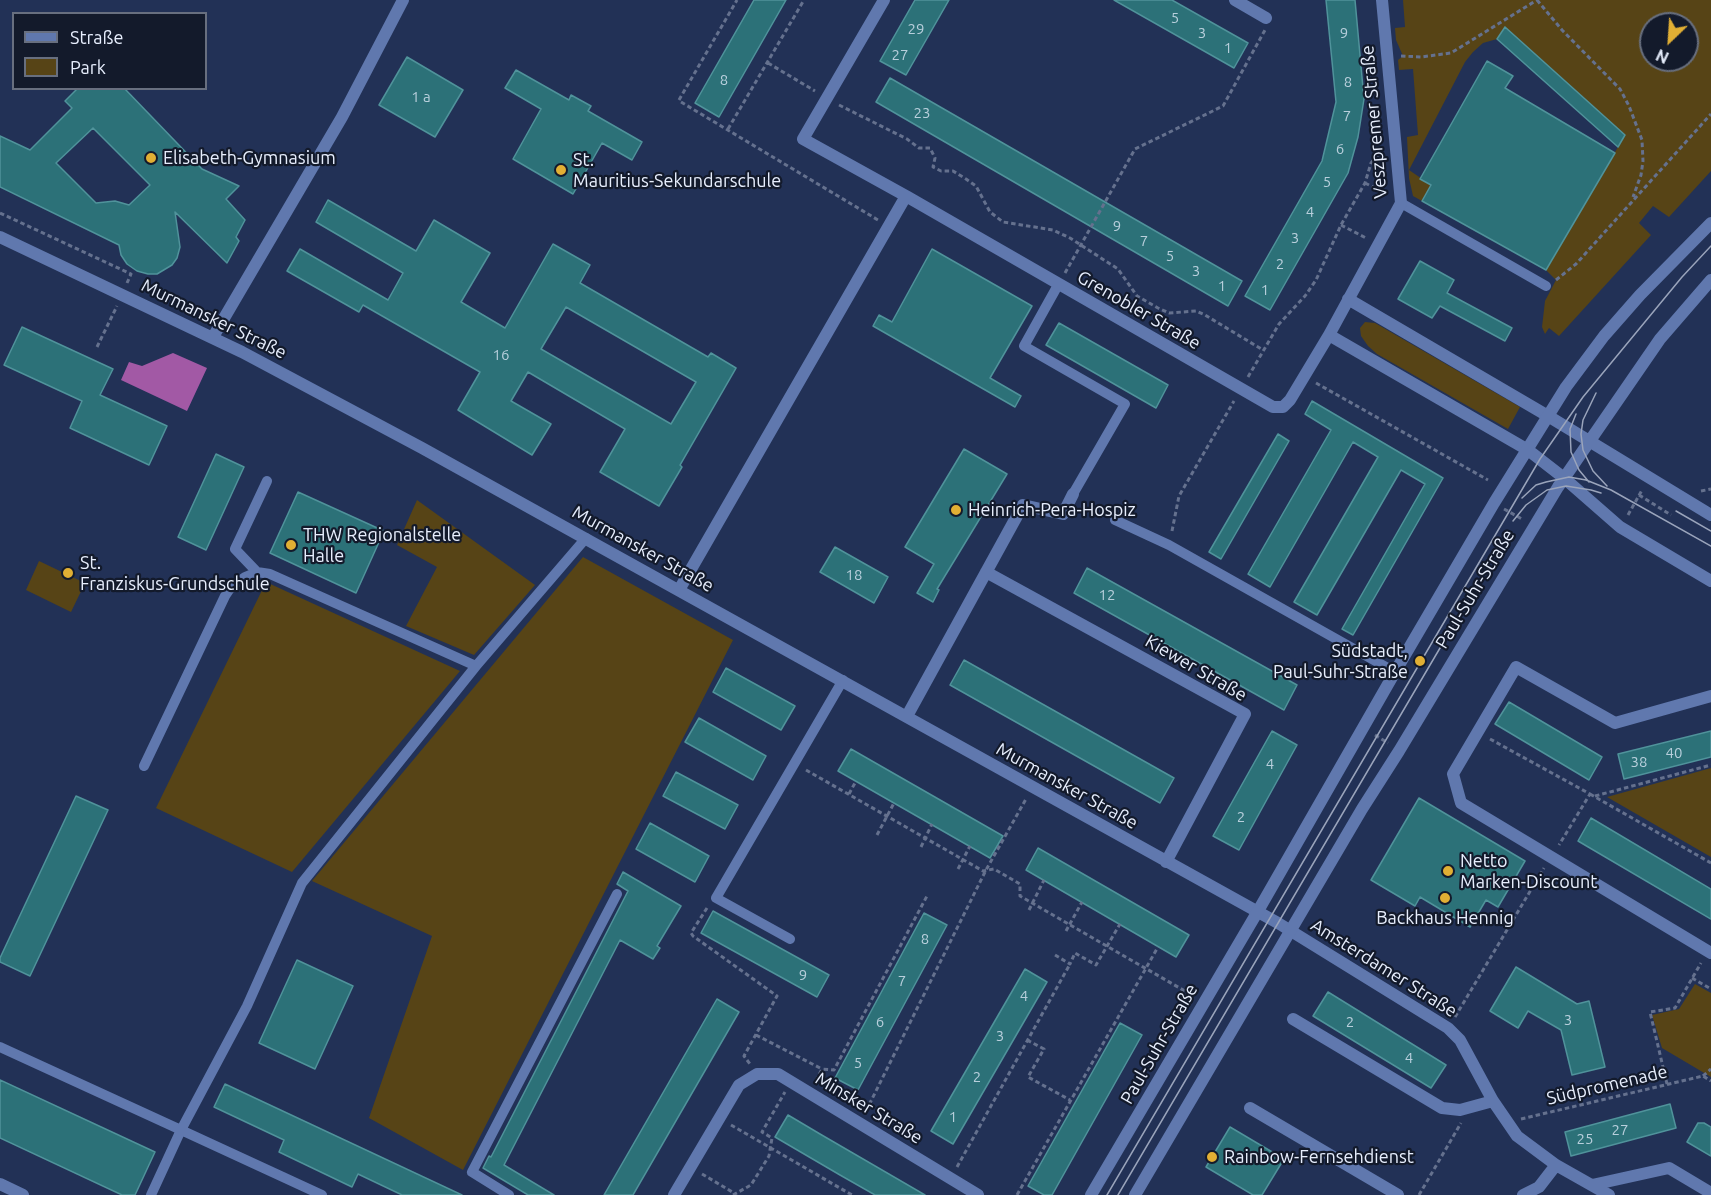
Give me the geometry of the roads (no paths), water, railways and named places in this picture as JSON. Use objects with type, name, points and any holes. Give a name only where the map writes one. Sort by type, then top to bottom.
[{"type":"street","points":[[213,337],[342,117],[403,0]]},
{"type":"street","name":"Grenobler Straße","points":[[884,0],[803,139],[1273,407],[1283,407],[1290,400],[1329,334]]},
{"type":"street","points":[[1235,0],[1265,23]]},
{"type":"street","name":"Veszpremer Straße","points":[[1329,334],[1401,202],[1382,0]]},
{"type":"street","points":[[679,590],[906,196]]},
{"type":"street","points":[[1548,416],[1604,336],[1711,223]]},
{"type":"street","name":"Murmansker Straße","points":[[0,237],[213,337],[411,442],[1258,911]]},
{"type":"street","name":"Paul-Suhr-Straße","points":[[1135,1195],[1362,809],[1533,527],[1589,440],[1660,339],[1711,280]]},
{"type":"street","points":[[1348,299],[1589,440],[1711,515]]},
{"type":"street","points":[[1329,334],[1528,450],[1620,527],[1711,581]]},
{"type":"street","name":"Paul-Suhr-Straße","points":[[1090,1195],[1258,911],[1494,503],[1548,416]]},
{"type":"street","points":[[907,716],[1023,505],[1063,514],[1071,499]]},
{"type":"street","name":"Kiewer Straße","points":[[986,572],[1245,714],[1166,861]]},
{"type":"street","points":[[1709,952],[1461,803],[1454,774],[1516,667],[1615,723],[1711,696]]},
{"type":"street","points":[[1258,911],[1290,930]]},
{"type":"street","name":"Amsterdamer Straße","points":[[1290,930],[1448,1028],[1460,1040],[1493,1101],[1517,1136],[1556,1165],[1609,1195]]},
{"type":"street","points":[[1293,1019],[1442,1108],[1460,1110],[1493,1101]]},
{"type":"street","name":"Minsker Straße","points":[[674,1195],[739,1085],[757,1074],[778,1074],[978,1195]]},
{"type":"street","points":[[1250,1108],[1398,1195]]},
{"type":"street","points":[[1523,1195],[1539,1187],[1556,1165]]},
{"type":"street","points":[[1592,1185],[1669,1168],[1711,1193]]},
{"type":"street","points":[[0,1184],[23,1195]]},
{"type":"lane","points":[[1401,202],[1546,286]]},
{"type":"lane","points":[[1058,285],[1024,346],[1125,404],[1071,499]]},
{"type":"lane","points":[[257,572],[236,549],[267,481]]},
{"type":"lane","points":[[1114,520],[1169,545],[1395,672]]},
{"type":"lane","points":[[151,1195],[181,1130],[247,1006],[302,883],[476,666],[586,538]]},
{"type":"lane","points":[[144,766],[225,596],[245,577],[257,572],[270,574],[476,666]]},
{"type":"lane","points":[[790,939],[716,898],[843,680]]},
{"type":"lane","points":[[509,1195],[472,1172],[617,894]]},
{"type":"lane","points":[[0,1047],[322,1195]]},
{"type":"tram line","points":[[1107,1195],[1540,459],[1583,397],[1682,277],[1711,246]]},
{"type":"tram line","points":[[1596,393],[1583,420],[1581,434],[1583,450],[1593,471],[1607,486]]},
{"type":"tram line","points":[[1576,414],[1570,429],[1571,452],[1579,470],[1589,482]]},
{"type":"tram line","points":[[1522,498],[1536,485],[1546,482],[1569,477],[1586,480],[1611,490],[1711,546]]},
{"type":"tram line","points":[[1513,521],[1526,505],[1547,490],[1566,486],[1601,493]]},
{"type":"tram line","points":[[1676,511],[1711,531]]},
{"type":"tram line","points":[[1118,1195],[1483,575]]},
{"type":"place","name":"Elisabeth-Gymnasium","points":[[151,158]]},
{"type":"place","name":"St. Mauritius-Sekundarschule","points":[[561,170]]},
{"type":"place","name":"Heinrich-Pera-Hospiz","points":[[956,510]]},
{"type":"place","name":"THW Regionalstelle Halle","points":[[291,545]]},
{"type":"place","name":"St. Franziskus-Grundschule","points":[[68,573]]},
{"type":"place","name":"Südstadt, Paul-Suhr-Straße","points":[[1420,661]]},
{"type":"place","name":"Netto Marken-Discount","points":[[1448,871]]},
{"type":"place","name":"Backhaus Hennig","points":[[1445,898]]},
{"type":"place","name":"Rainbow-Fernsehdienst","points":[[1212,1157]]}]
